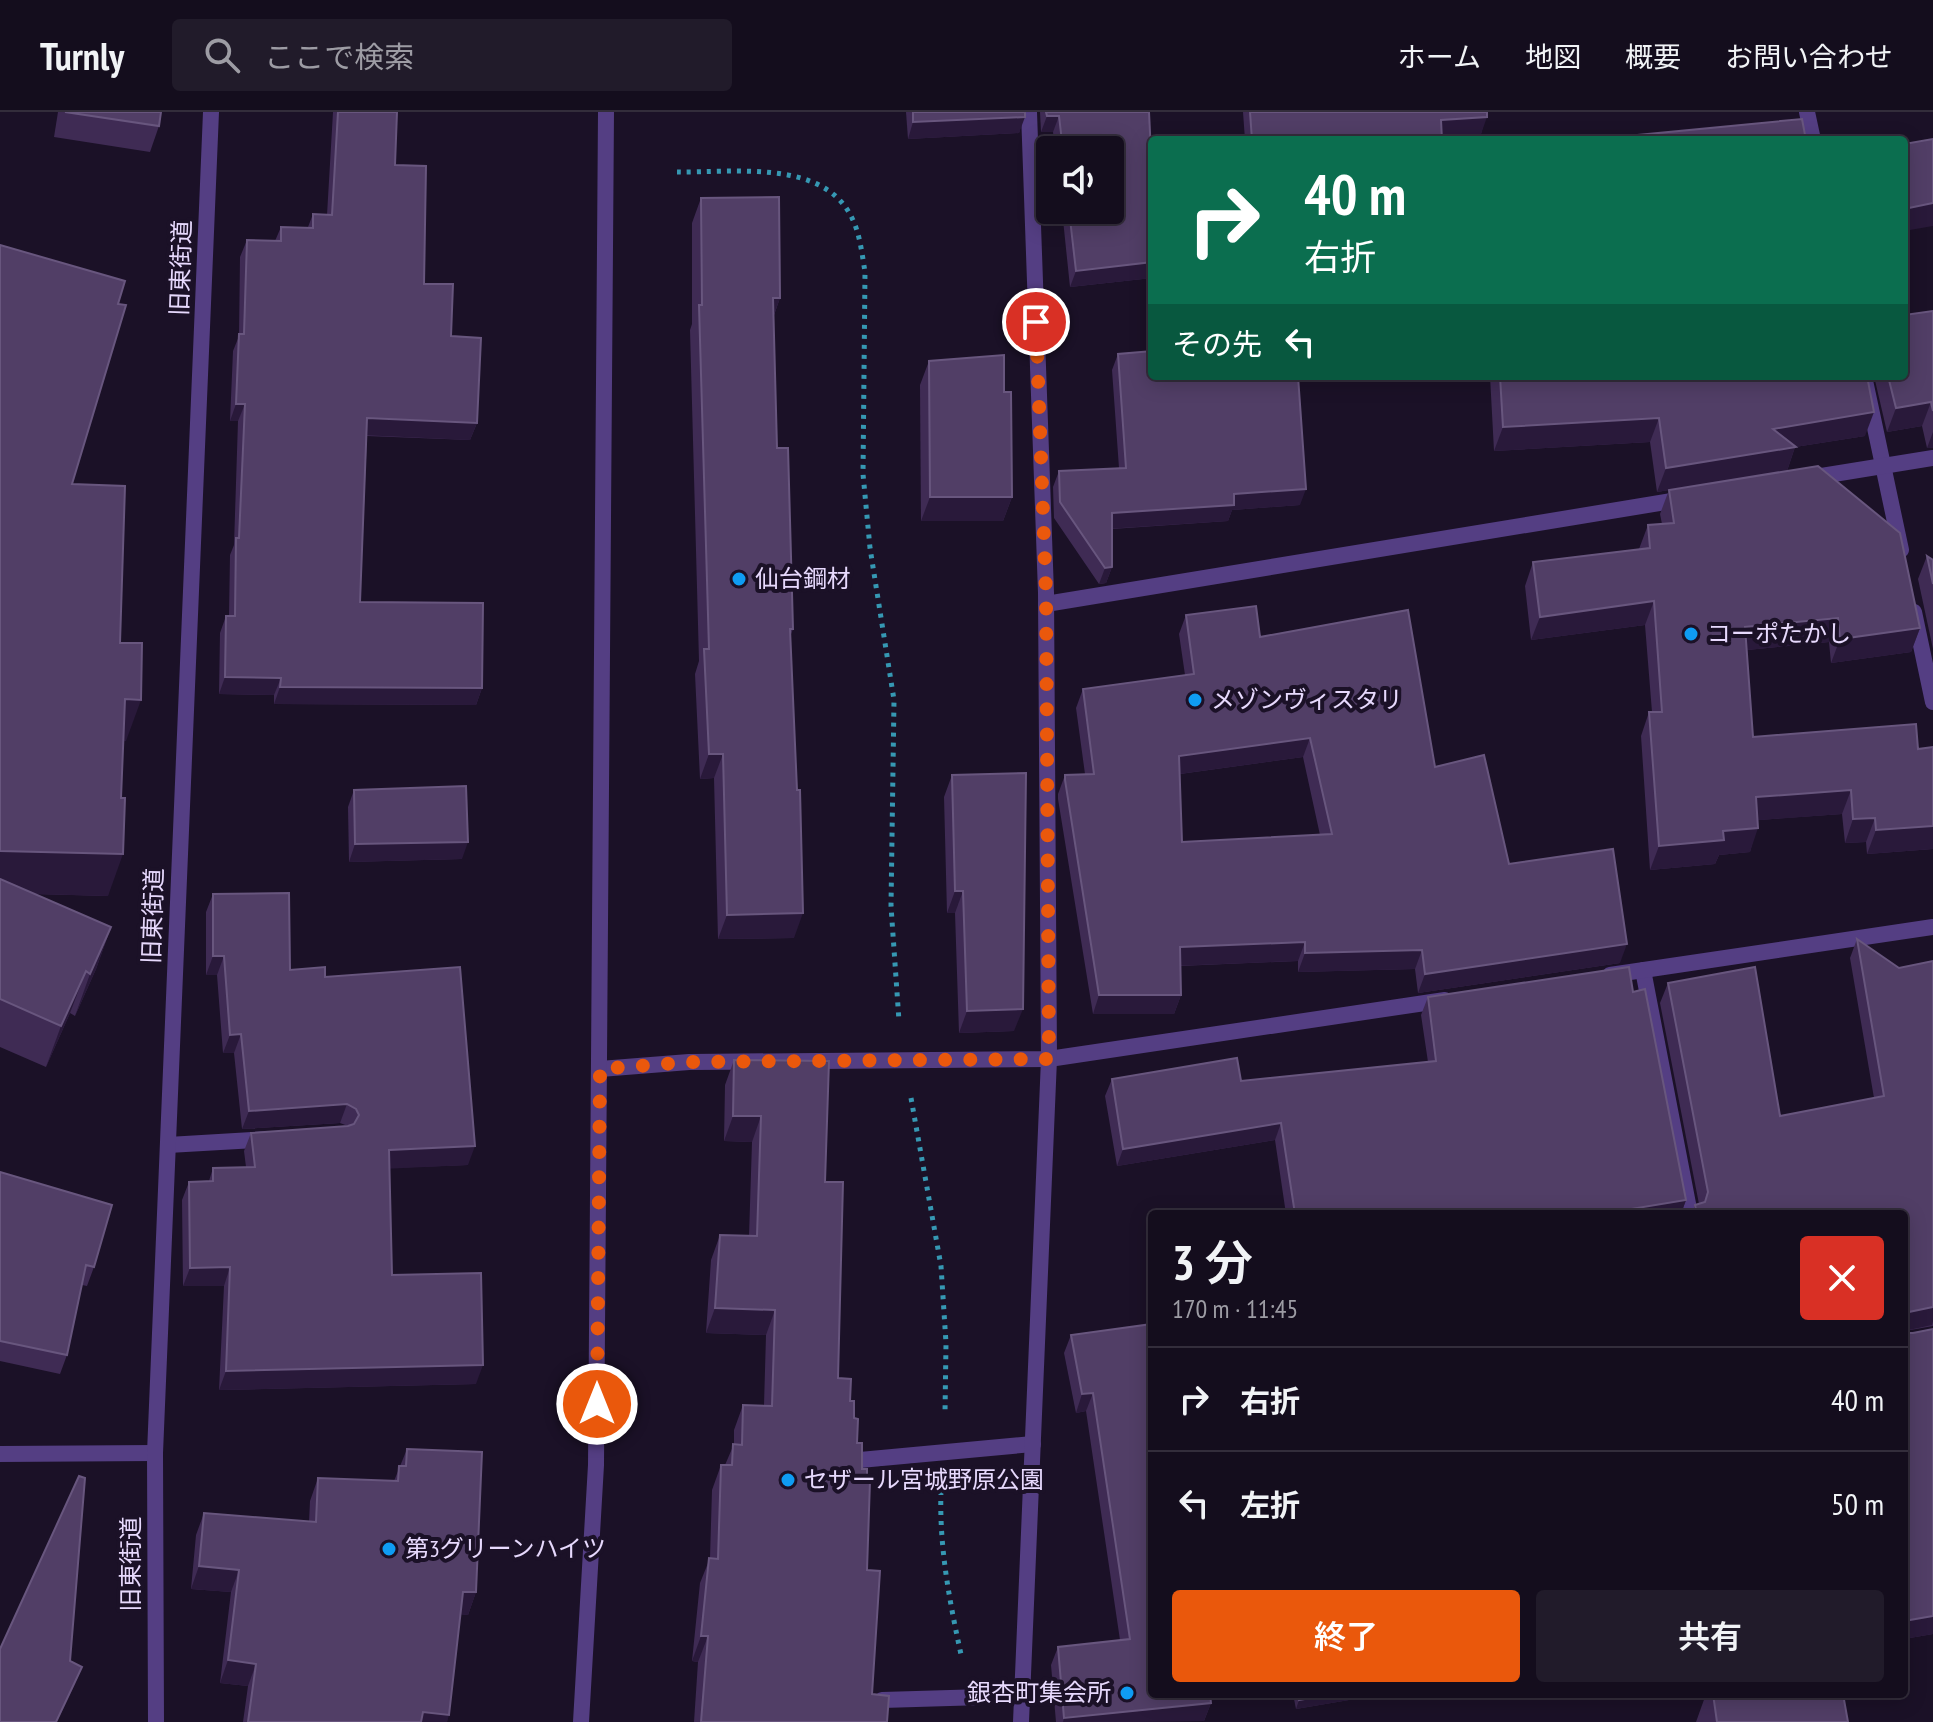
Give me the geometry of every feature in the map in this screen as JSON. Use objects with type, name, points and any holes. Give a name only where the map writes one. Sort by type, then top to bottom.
[{"type":"street","name":"旧東街道","points":[[156,1722],[155,1453],[211,112]]},
{"type":"street","points":[[581,1722],[596,1465],[606,112]]},
{"type":"street","points":[[1021,1722],[1049,1059],[1046,604],[1029,112]]},
{"type":"street","points":[[1807,112],[1812,136]]},
{"type":"street","points":[[1865,380],[1905,569]]},
{"type":"street","points":[[1791,481],[1933,458]]},
{"type":"street","points":[[1046,604],[1697,496]]},
{"type":"street","points":[[1911,599],[1933,702]]},
{"type":"street","points":[[1596,977],[1933,927]]},
{"type":"street","points":[[1643,970],[1689,1210]]},
{"type":"street","points":[[600,1069],[689,1062],[1049,1059],[1456,998]]},
{"type":"street","points":[[168,1145],[294,1137]]},
{"type":"street","points":[[860,1460],[1033,1444]]},
{"type":"street","points":[[0,1454],[155,1453]]},
{"type":"street","points":[[882,1700],[1022,1696]]},
{"type":"path","points":[[677,172],[784,173],[814,181],[837,196],[852,218],[861,245],[865,272],[863,474],[870,548],[894,700],[891,906],[900,1031]]},
{"type":"path","points":[[909,1090],[941,1266],[946,1343],[944,1427]]},
{"type":"path","points":[[942,1488],[940,1529],[965,1672]]},
{"type":"building","points":[[65,112],[161,112],[159,126]]},
{"type":"building","points":[[338,112],[397,112],[395,165],[426,166],[424,284],[453,284],[451,336],[481,338],[477,423],[367,418],[360,602],[483,603],[482,688],[280,687],[281,678],[225,677],[226,616],[235,616],[236,538],[239,538],[245,404],[236,404],[239,334],[244,334],[247,240],[281,241],[281,227],[313,228],[313,214],[332,215]]},
{"type":"building","points":[[913,112],[1025,112],[1025,117],[913,122]]},
{"type":"building","points":[[1046,112],[1149,112],[1148,262],[1076,271],[1071,224],[1124,224],[1124,136],[1061,136],[1059,116],[1047,116]]},
{"type":"building","points":[[1250,112],[1487,112],[1487,117],[1441,120],[1442,136],[1252,136]]},
{"type":"building","points":[[1802,119],[1805,136],[1638,136]]},
{"type":"building","points":[[1933,139],[1933,203],[1908,208],[1908,143]]},
{"type":"building","points":[[779,197],[780,298],[773,298],[777,448],[788,448],[793,629],[790,629],[797,790],[800,790],[803,913],[727,915],[723,754],[709,754],[704,649],[709,649],[699,305],[702,305],[701,198]]},
{"type":"building","points":[[0,245],[125,281],[118,304],[126,305],[72,484],[125,486],[120,643],[142,643],[141,700],[125,699],[121,798],[125,798],[123,854],[0,851]]},
{"type":"building","points":[[1933,311],[1933,411],[1931,402],[1896,408],[1889,380],[1908,380],[1908,314]]},
{"type":"building","points":[[1148,351],[1148,380],[1298,380],[1306,489],[1234,494],[1234,505],[1112,513],[1112,567],[1105,568],[1060,502],[1059,471],[1126,468],[1118,354]]},
{"type":"building","points":[[1004,355],[1004,392],[1011,392],[1012,497],[930,497],[929,361]]},
{"type":"building","points":[[1500,380],[1868,380],[1874,412],[1773,429],[1796,447],[1666,468],[1659,418],[1503,427]]},
{"type":"building","points":[[1818,466],[1900,533],[1920,628],[1840,639],[1838,618],[1745,627],[1753,737],[1916,724],[1918,749],[1933,747],[1933,826],[1876,830],[1875,818],[1853,819],[1851,790],[1756,797],[1758,828],[1723,831],[1724,840],[1659,846],[1649,712],[1662,712],[1654,601],[1540,617],[1533,562],[1650,548],[1648,525],[1674,523],[1669,490]]},
{"type":"building","points":[[1927,556],[1933,560],[1933,584]]},
{"type":"building","points":[[1256,606],[1260,637],[1408,610],[1435,767],[1484,755],[1509,864],[1613,849],[1627,944],[1425,974],[1422,950],[1305,953],[1305,942],[1180,947],[1181,995],[1099,995],[1065,780],[1065,775],[1094,774],[1083,689],[1194,674],[1186,615]],"holes":[[[1310,738],[1332,834],[1182,842],[1179,756]]]},
{"type":"building","points":[[1026,773],[1023,1009],[967,1011],[963,891],[955,891],[952,775]]},
{"type":"building","points":[[466,786],[468,842],[355,844],[354,790]]},
{"type":"building","points":[[0,879],[111,927],[90,974],[86,971],[61,1026],[0,999]]},
{"type":"building","points":[[289,893],[290,970],[325,967],[325,977],[460,967],[475,1146],[389,1150],[392,1275],[481,1273],[483,1365],[226,1371],[230,1267],[190,1268],[189,1182],[213,1181],[213,1168],[255,1167],[251,1133],[348,1126],[354,1124],[359,1115],[347,1104],[249,1111],[241,1034],[230,1035],[224,956],[213,956],[213,894]]},
{"type":"building","points":[[1857,939],[1899,968],[1933,961],[1933,1307],[1908,1313],[1908,1210],[1696,1210],[1695,1205],[1705,1202],[1708,1192],[1668,983],[1755,967],[1780,1116],[1884,1096]]},
{"type":"building","points":[[1629,967],[1633,992],[1645,989],[1686,1200],[1625,1210],[1294,1210],[1281,1123],[1123,1149],[1112,1079],[1237,1058],[1241,1081],[1436,1061],[1428,997]]},
{"type":"building","points":[[734,1060],[829,1061],[825,1182],[843,1182],[838,1378],[851,1379],[850,1401],[854,1401],[854,1418],[858,1419],[857,1443],[862,1443],[862,1469],[867,1469],[867,1481],[870,1481],[867,1570],[880,1571],[872,1694],[889,1696],[887,1722],[701,1722],[708,1636],[701,1636],[709,1558],[718,1559],[721,1465],[732,1465],[733,1444],[742,1445],[743,1405],[772,1406],[775,1310],[715,1308],[720,1235],[757,1236],[761,1116],[733,1116]]},
{"type":"building","points":[[0,1172],[112,1205],[94,1267],[86,1265],[67,1355],[0,1341]]},
{"type":"building","points":[[1148,1325],[1148,1698],[1210,1698],[1211,1703],[1064,1718],[1058,1647],[1130,1639],[1093,1393],[1082,1394],[1071,1335]]},
{"type":"building","points":[[1933,1329],[1933,1616],[1908,1620],[1908,1333]]},
{"type":"building","points":[[407,1449],[482,1452],[476,1592],[463,1592],[449,1715],[423,1712],[421,1722],[248,1722],[256,1664],[228,1660],[239,1570],[199,1566],[204,1513],[316,1522],[318,1478],[398,1481],[399,1466],[406,1466]]},
{"type":"building","points":[[79,1476],[85,1478],[70,1661],[82,1667],[56,1722],[0,1722],[0,1649]]},
{"type":"building","points":[[1714,1698],[1844,1698],[1848,1722],[1717,1722]]},
{"type":"place","name":"仙台鋼材","points":[[739,579]]},
{"type":"place","name":"コーポたかし","points":[[1691,634]]},
{"type":"place","name":"メゾンヴィスタリ","points":[[1195,700]]},
{"type":"place","name":"セザール宮城野原公園","points":[[788,1480]]},
{"type":"place","name":"第3グリーンハイツ","points":[[389,1549]]},
{"type":"place","name":"銀杏町集会所","points":[[1127,1693]]},
{"type":"route","points":[[597,1404],[600,1069],[689,1062],[1049,1059],[1046,593],[1036,322]]}]
